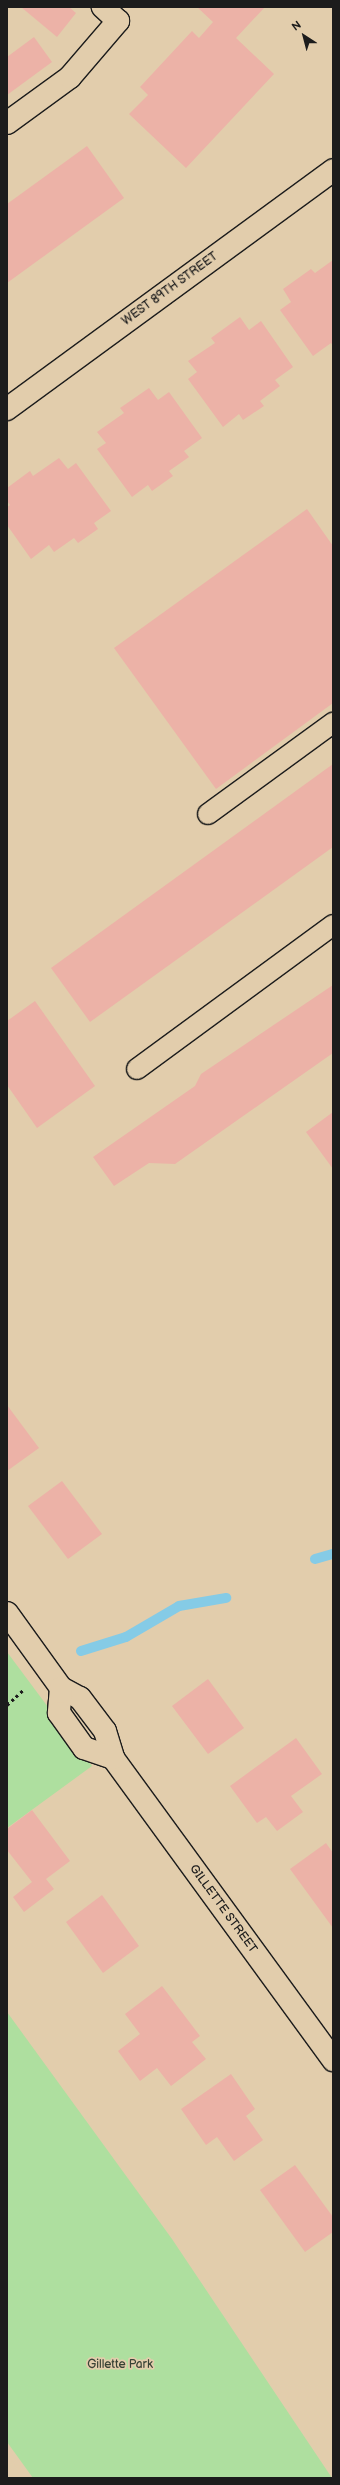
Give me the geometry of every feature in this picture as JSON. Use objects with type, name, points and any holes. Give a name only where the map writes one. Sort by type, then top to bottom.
[{"type":"street","points":[[7,123],[70,77],[118,21],[103,7]]},
{"type":"street","name":"WEST 89TH STREET","points":[[7,409],[333,170]]},
{"type":"street","name":"GILLETTE STREET","points":[[7,1613],[61,1688],[59,1713],[84,1748],[113,1758],[333,2060]]},
{"type":"lane","points":[[208,814],[333,723]]},
{"type":"lane","points":[[137,1069],[333,925]]},
{"type":"path","points":[[7,1705],[23,1690]]},
{"type":"green space","points":[[7,1652],[92,1766],[7,1828]]},
{"type":"green space","name":"Gillette Park","points":[[7,2012],[172,2239],[332,2478],[33,2478],[7,2442]]},
{"type":"building","points":[[21,7],[69,7],[76,13],[57,37]]},
{"type":"building","points":[[197,7],[265,7],[236,38],[274,74],[186,168],[129,114],[148,95],[140,87],[192,31],[199,38],[213,22]]},
{"type":"building","points":[[34,37],[52,62],[7,95],[7,57]]},
{"type":"building","points":[[87,146],[124,198],[7,283],[7,204]]},
{"type":"building","points":[[333,260],[333,346],[331,343],[313,356],[280,310],[291,302],[283,289],[311,269],[315,273]]},
{"type":"building","points":[[240,317],[249,330],[261,321],[293,367],[275,380],[280,386],[260,401],[264,406],[243,420],[239,414],[223,427],[188,379],[197,372],[188,361],[215,343],[211,338]]},
{"type":"building","points":[[149,388],[158,400],[169,392],[202,438],[184,451],[189,457],[169,471],[173,476],[152,491],[148,485],[132,497],[97,449],[106,443],[97,432],[124,413],[120,408]]},
{"type":"building","points":[[59,458],[68,469],[76,463],[111,511],[94,523],[98,529],[78,543],[74,538],[54,552],[49,545],[31,559],[7,525],[7,507],[10,505],[7,501],[7,488],[30,471],[33,476]]},
{"type":"building","points":[[307,509],[333,546],[333,703],[216,789],[114,648]]},
{"type":"building","points":[[333,764],[333,847],[90,1022],[51,968]]},
{"type":"building","points":[[333,985],[333,1053],[175,1164],[149,1163],[114,1186],[93,1157],[195,1086],[201,1074]]},
{"type":"building","points":[[35,1001],[95,1086],[37,1128],[7,1085],[7,1021]]},
{"type":"building","points":[[333,1112],[333,1169],[306,1132]]},
{"type":"building","points":[[7,1405],[39,1448],[7,1471]]},
{"type":"building","points":[[62,1481],[102,1534],[68,1559],[28,1506]]},
{"type":"building","points":[[208,1679],[244,1728],[208,1754],[172,1706]]},
{"type":"building","points":[[296,1738],[322,1774],[291,1796],[303,1812],[277,1831],[266,1817],[257,1823],[230,1786]]},
{"type":"building","points":[[32,1810],[70,1861],[46,1879],[54,1889],[24,1912],[13,1897],[32,1882],[7,1850],[7,1829]]},
{"type":"building","points":[[326,1843],[333,1853],[333,1928],[290,1869]]},
{"type":"building","points":[[102,1895],[139,1946],[103,1973],[66,1922]]},
{"type":"building","points":[[162,1986],[200,2036],[192,2042],[206,2059],[171,2086],[157,2068],[140,2081],[118,2051],[140,2034],[125,2014]]},
{"type":"building","points":[[231,2074],[255,2109],[246,2116],[263,2140],[234,2161],[217,2137],[206,2145],[181,2109]]},
{"type":"building","points":[[295,2165],[333,2217],[333,2232],[305,2252],[260,2190]]},
{"type":"waterway","points":[[315,1559],[333,1554]]},
{"type":"waterway","points":[[81,1651],[126,1637],[179,1606],[226,1598]]}]
